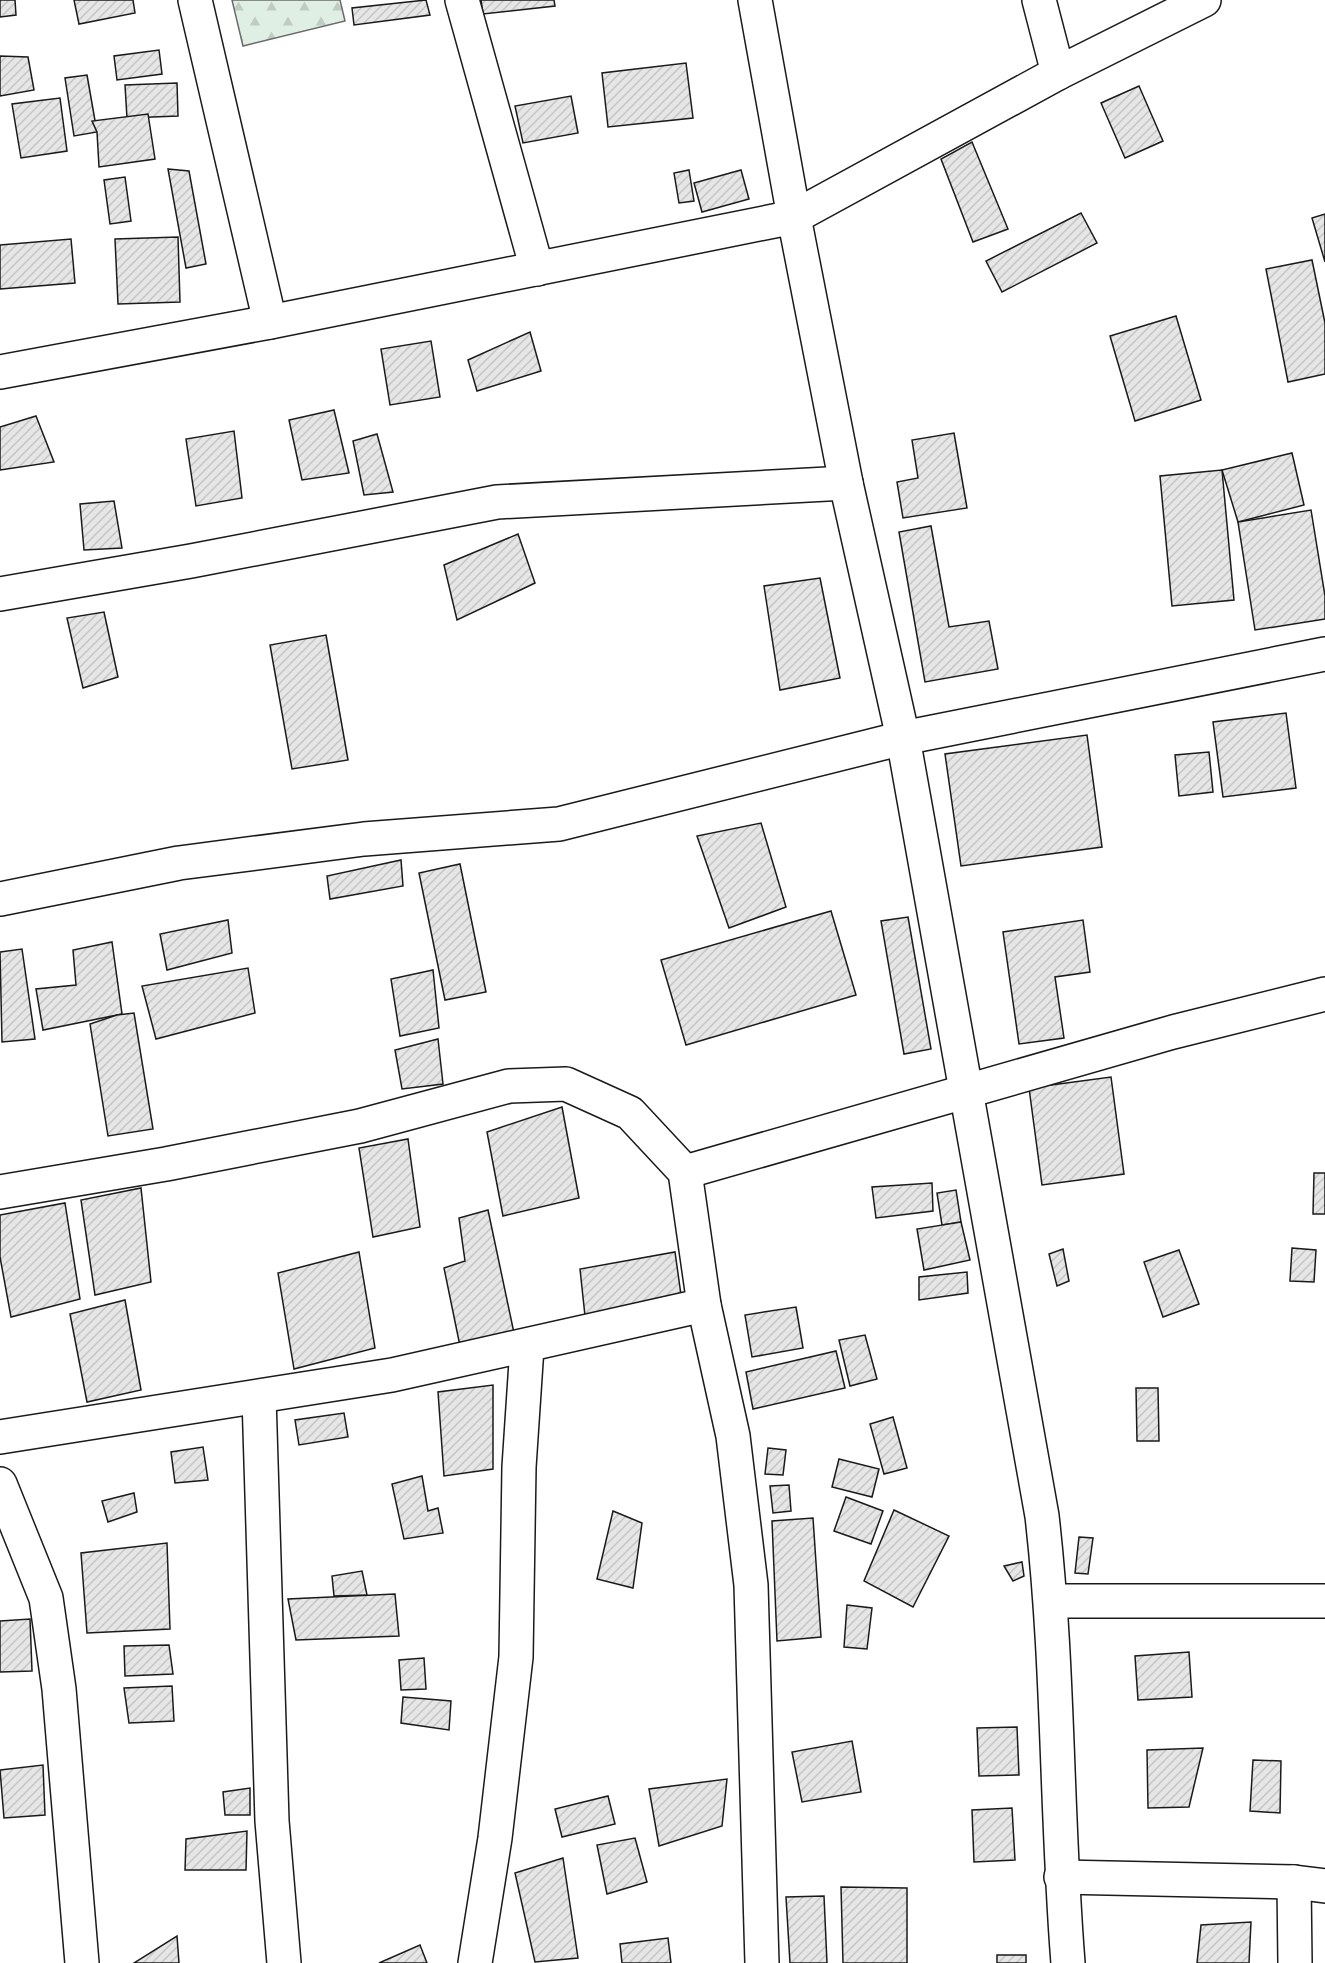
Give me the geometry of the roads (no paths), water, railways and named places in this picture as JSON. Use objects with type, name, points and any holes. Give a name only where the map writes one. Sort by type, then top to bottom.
[{"type":"street","points":[[195,0],[270,322]]},
{"type":"street","points":[[462,0],[537,269]]},
{"type":"street","points":[[755,0],[794,217],[846,483],[903,738],[964,1094],[1042,1516],[1052,1601],[1061,1877],[1068,1963]]},
{"type":"street","points":[[1039,0],[1058,73]]},
{"type":"street","points":[[0,372],[270,322],[794,217],[1058,73],[1204,0]]},
{"type":"street","points":[[0,594],[191,561],[497,502],[846,483]]},
{"type":"street","points":[[0,899],[179,863],[364,839],[559,824],[903,738],[1325,654]]},
{"type":"street","points":[[685,1172],[964,1094],[1173,1032],[1325,994]]},
{"type":"street","points":[[0,1192],[166,1164],[360,1126],[509,1086],[566,1084],[630,1113],[685,1172],[704,1305],[733,1436],[751,1585],[762,1963]]},
{"type":"street","points":[[0,1437],[392,1375],[527,1347],[704,1305]]},
{"type":"street","points":[[475,1963],[495,1838],[516,1657],[519,1467],[527,1347]]},
{"type":"street","points":[[259,1397],[272,1821],[284,1963]]},
{"type":"street","points":[[0,1484],[8,1526],[46,1598],[59,1689],[81,1963]]},
{"type":"street","points":[[1052,1601],[1325,1601]]},
{"type":"street","points":[[1061,1877],[1310,1884],[1296,1963]]}]
